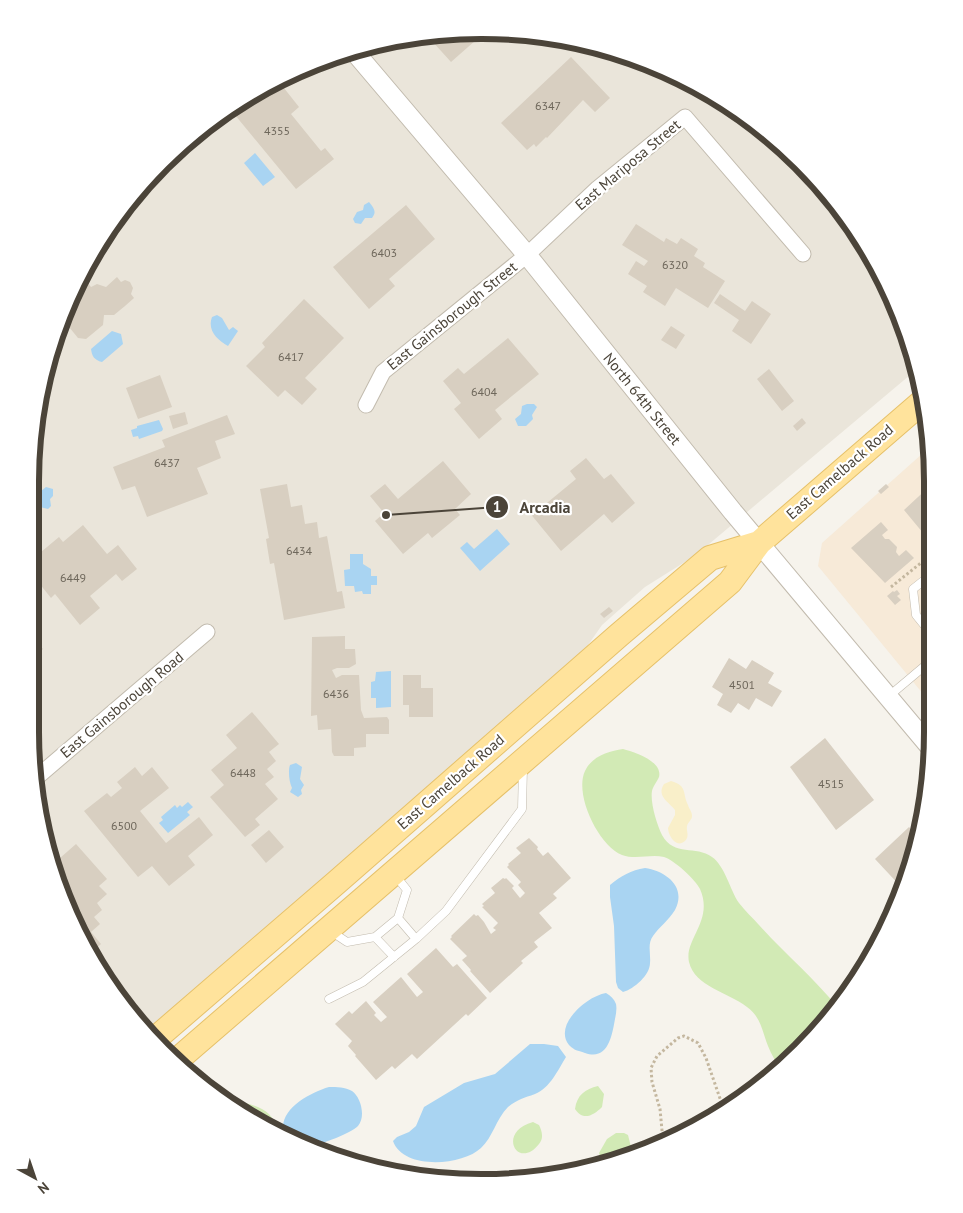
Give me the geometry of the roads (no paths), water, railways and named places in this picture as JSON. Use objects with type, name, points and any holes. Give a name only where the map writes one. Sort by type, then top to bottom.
[{"type":"main road","name":"East Camelback Road","points":[[181,1056],[730,582],[759,543],[918,406]]},
{"type":"main road","name":"East Camelback Road","points":[[160,1035],[710,558],[759,543]]},
{"type":"main road","points":[[502,737],[523,760]]},
{"type":"main road","points":[[337,882],[356,905]]},
{"type":"street","name":"North 64th Street","points":[[358,56],[527,255],[759,543],[924,739]]},
{"type":"street","name":"East Mariposa Street","points":[[527,255],[598,188],[686,117],[803,254]]},
{"type":"street","name":"East Gainsborough Street","points":[[366,405],[383,372],[527,255]]},
{"type":"street","name":"East Gainsborough Road","points":[[41,773],[207,632]]},
{"type":"lane","points":[[924,581],[914,589],[916,614],[924,624]]},
{"type":"lane","points":[[888,697],[924,667]]},
{"type":"lane","points":[[329,999],[363,982],[416,939],[446,911],[522,809],[523,760]]},
{"type":"lane","points":[[328,929],[347,942],[376,937],[398,918],[407,890],[393,873]]},
{"type":"lane","points":[[398,918],[416,939]]},
{"type":"lane","points":[[376,937],[394,957]]},
{"type":"water","points":[[255,153],[275,177],[263,186],[244,163]]},
{"type":"water","points":[[369,202],[374,210],[374,216],[372,218],[365,218],[361,224],[355,223],[353,219],[357,212],[363,210],[364,205]]},
{"type":"water","points":[[217,315],[222,318],[229,330],[233,327],[238,331],[228,346],[217,338],[212,330],[212,317]]},
{"type":"water","points":[[112,331],[121,334],[123,344],[102,362],[99,361],[92,354],[91,349]]},
{"type":"water","points":[[534,404],[537,407],[532,415],[533,419],[526,426],[518,426],[515,419],[521,414],[522,406]]},
{"type":"water","points":[[159,420],[162,431],[139,439],[138,436],[133,437],[131,430],[137,428],[137,426]]},
{"type":"water","points":[[46,487],[53,489],[53,496],[50,499],[51,506],[48,509],[39,508],[39,493]]},
{"type":"water","points":[[497,529],[510,544],[480,571],[460,548],[467,542],[474,549]]},
{"type":"water","points":[[350,554],[363,554],[363,564],[371,569],[371,576],[377,576],[377,585],[371,585],[371,594],[363,594],[362,591],[355,592],[354,586],[345,586],[344,570],[350,569]]},
{"type":"water","points":[[391,671],[391,707],[376,708],[376,698],[371,698],[371,682],[375,681],[376,672]]},
{"type":"water","points":[[296,763],[302,767],[300,779],[304,785],[301,790],[302,794],[298,797],[290,792],[292,788],[289,767]]},
{"type":"water","points":[[188,802],[193,807],[187,812],[190,815],[168,833],[159,823],[163,820],[161,817],[175,805],[177,808],[180,805],[182,807]]},
{"type":"water","points":[[645,868],[660,873],[672,882],[676,887],[678,902],[673,914],[651,939],[650,963],[644,977],[636,985],[623,992],[618,988],[616,982],[610,885],[626,874]]},
{"type":"water","points":[[606,993],[611,996],[616,1004],[616,1015],[608,1045],[604,1050],[593,1055],[575,1049],[569,1045],[565,1037],[565,1029],[569,1021],[582,1005],[598,995]]},
{"type":"water","points":[[530,1044],[558,1046],[566,1057],[545,1088],[518,1100],[508,1107],[500,1117],[489,1139],[481,1148],[461,1159],[434,1162],[420,1161],[408,1157],[399,1150],[393,1141],[416,1126],[424,1107],[464,1083],[495,1074]]},
{"type":"water","points":[[329,1087],[338,1087],[352,1091],[358,1098],[361,1107],[362,1118],[358,1126],[343,1135],[319,1144],[283,1128],[285,1117],[290,1110],[304,1098]]},
{"type":"place","name":"Arcadia","points":[[386,515]]}]
